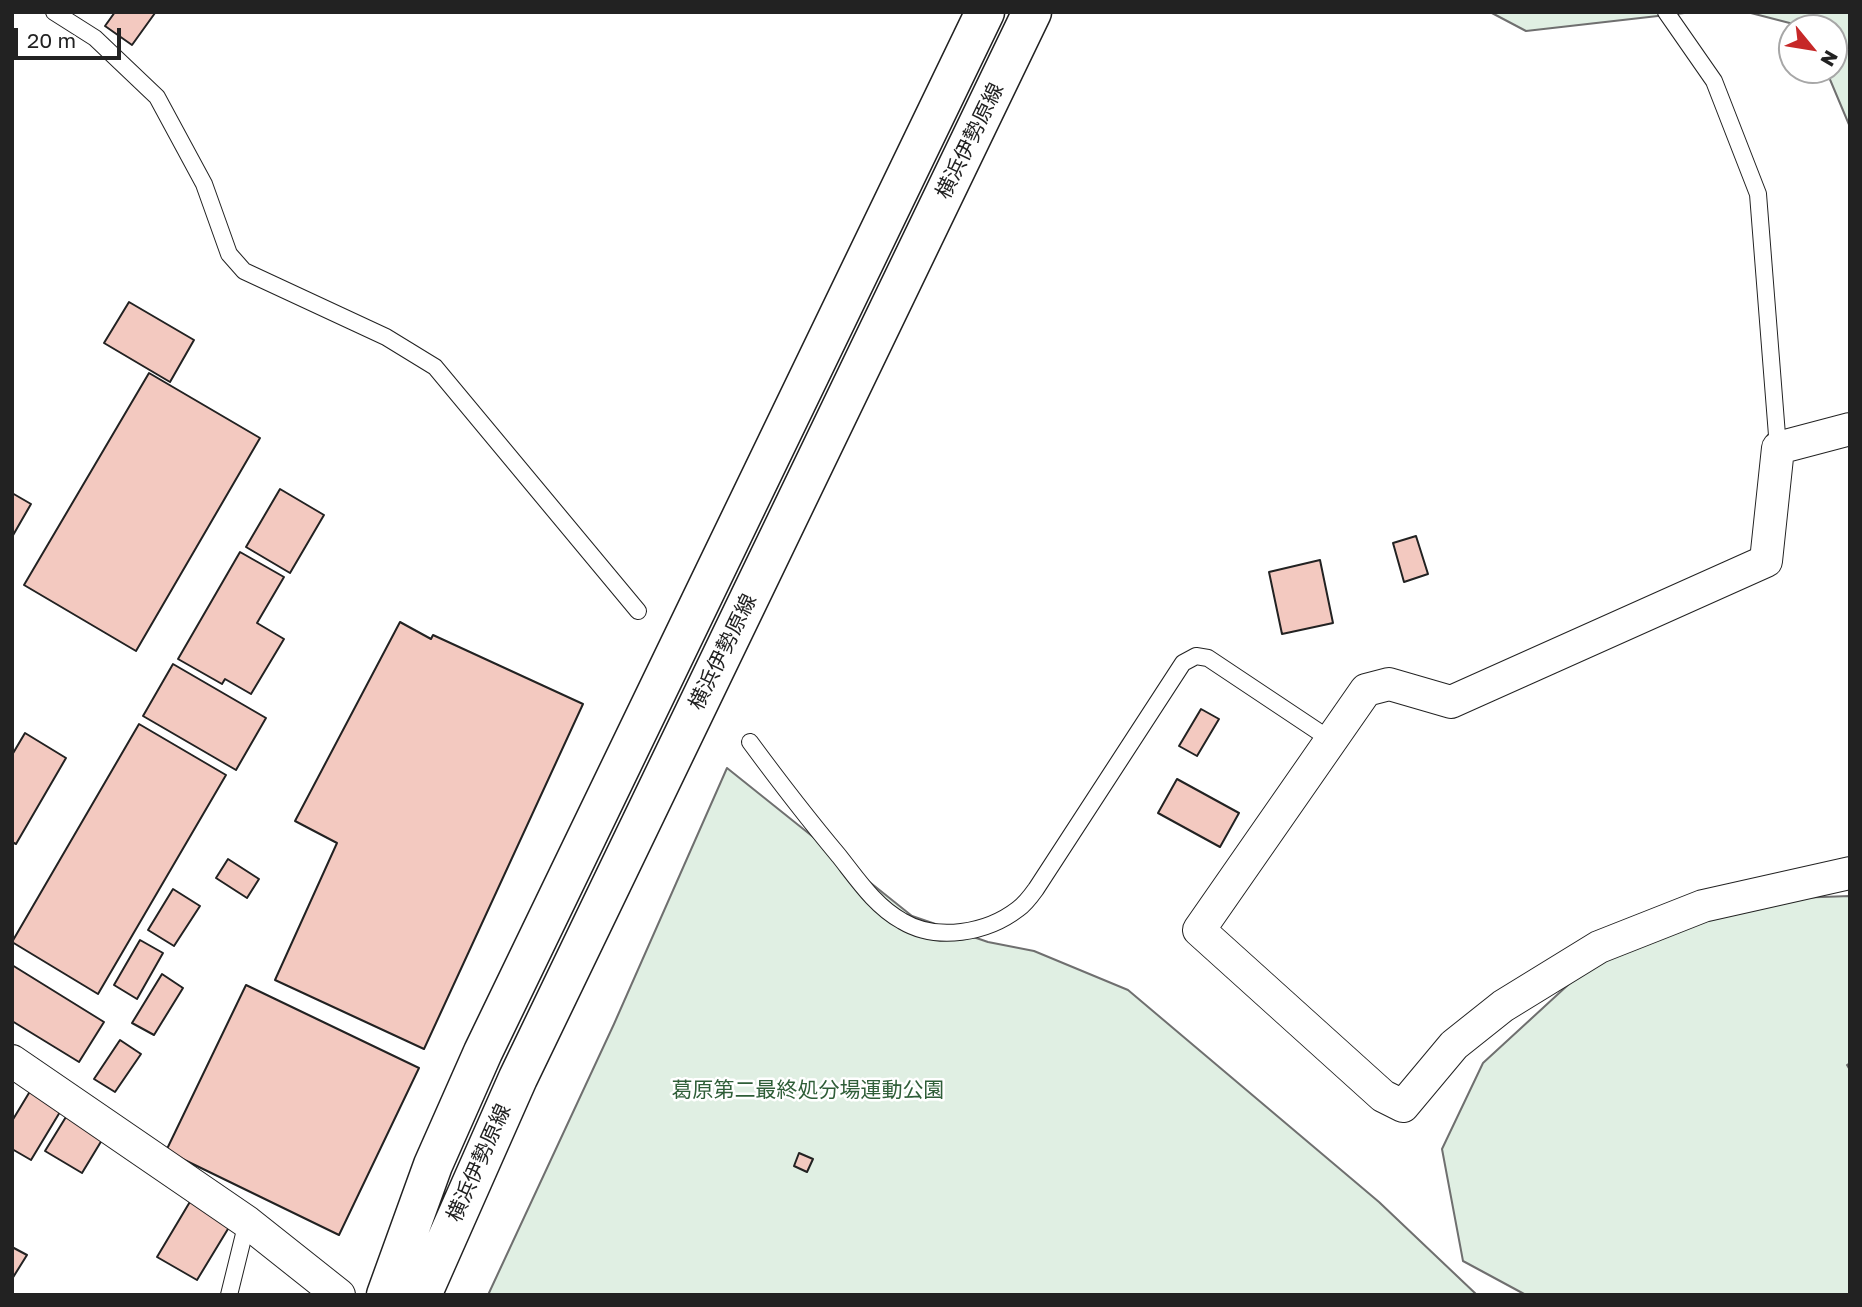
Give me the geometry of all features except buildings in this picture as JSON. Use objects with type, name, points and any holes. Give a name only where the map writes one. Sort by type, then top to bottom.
[{"type":"main road","name":"横浜伊勢原線","points":[[386,1295],[433,1165],[483,1052],[985,12]]},
{"type":"main road","name":"横浜伊勢原線","points":[[422,1295],[518,1078],[1032,12]]},
{"type":"street","points":[[1850,429],[1778,448],[1766,561],[1451,702],[1389,684],[1366,690],[1199,930],[1383,1096],[1403,1106],[1454,1045],[1503,1006],[1599,947],[1703,906],[1850,873]]},
{"type":"street","points":[[12,1061],[247,1222],[339,1295]]},
{"type":"lane","points":[[54,12],[95,38],[157,97],[204,184],[229,254],[244,271],[386,337],[435,367],[638,611]]},
{"type":"lane","points":[[1666,12],[1714,82],[1758,194],[1778,448]]},
{"type":"lane","points":[[750,742],[794,802],[876,903],[903,922],[936,932],[972,931],[998,922],[1021,908],[1183,663],[1196,656],[1208,659],[1331,740]]},
{"type":"lane","points":[[229,1295],[247,1222]]},
{"type":"green space","points":[[1490,12],[1693,12],[1526,31]]},
{"type":"green space","points":[[1747,12],[1850,12],[1850,127],[1832,84],[1848,84],[1848,14],[1778,14],[1778,20]]},
{"type":"green space","name":"葛原第二最終処分場運動公園","points":[[727,768],[912,916],[988,942],[1034,951],[1128,990],[1379,1202],[1477,1295],[488,1295],[614,1024]]},
{"type":"green space","points":[[1850,896],[1850,1063],[1847,1065],[1850,1070],[1850,1295],[1526,1295],[1463,1261],[1442,1149],[1483,1063],[1618,939],[1766,899]]}]
